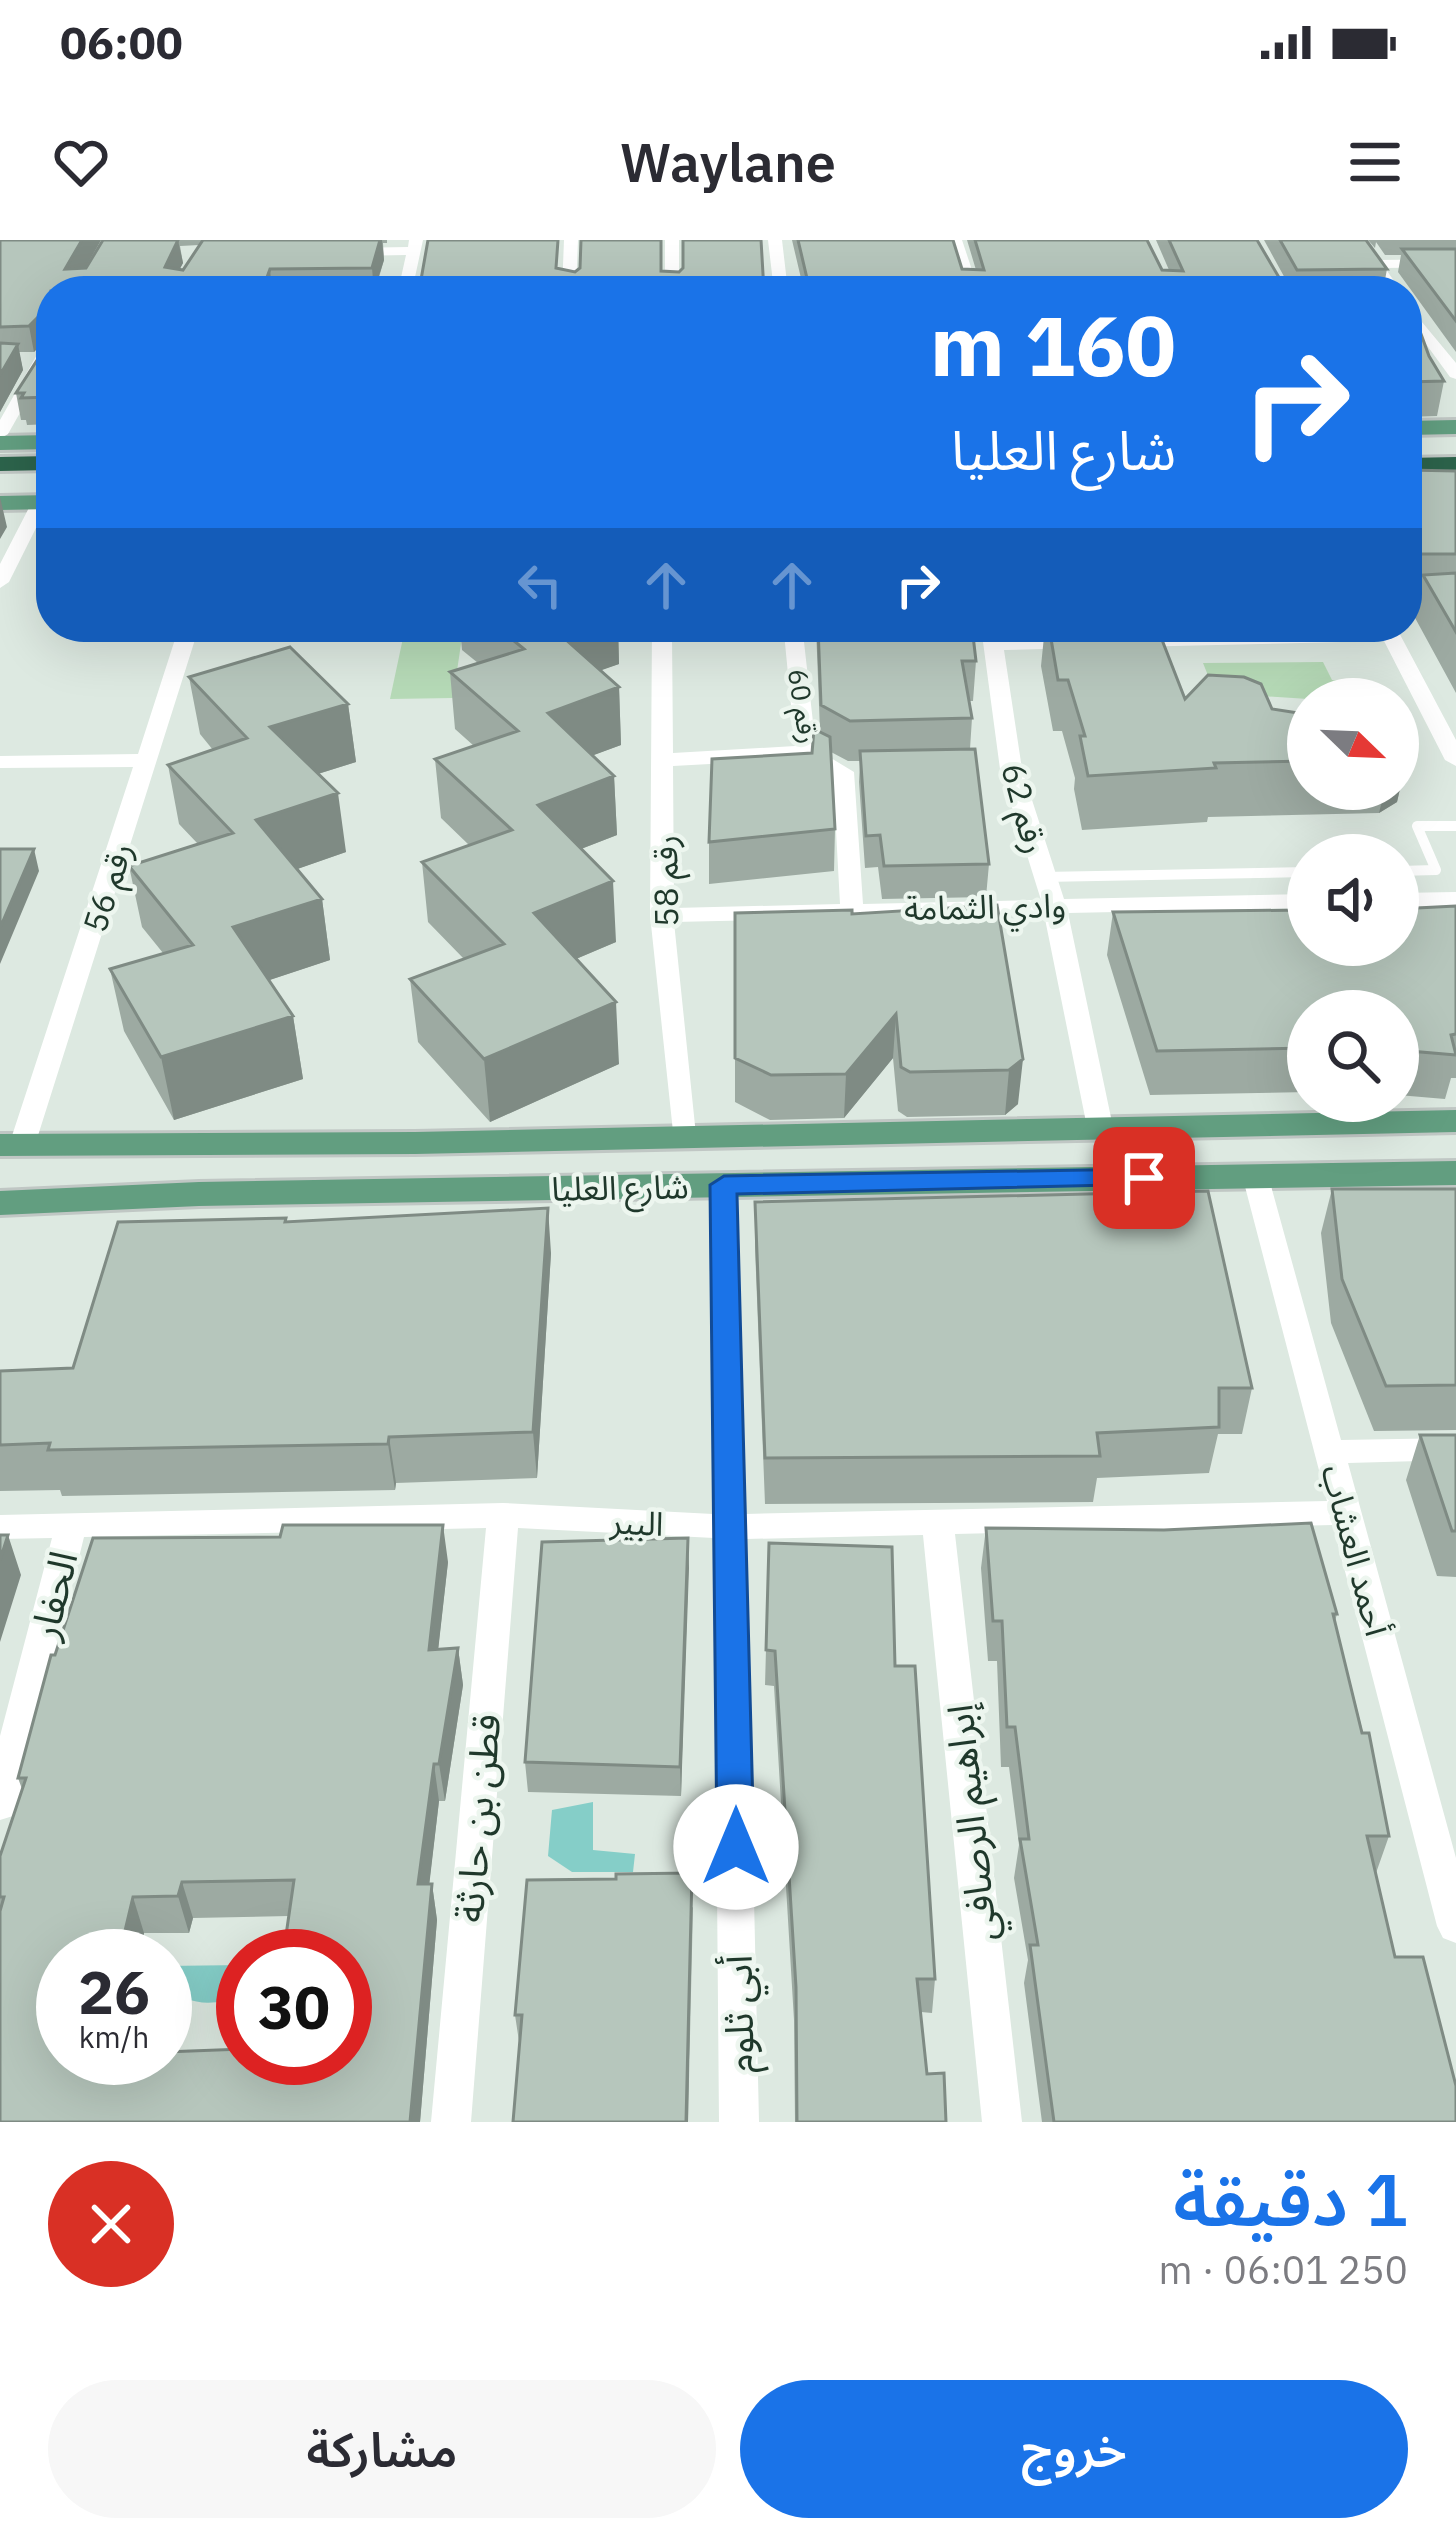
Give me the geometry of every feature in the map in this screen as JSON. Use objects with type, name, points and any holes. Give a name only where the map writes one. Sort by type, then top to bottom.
[{"type":"highway","points":[[1422,443],[1456,443]]},
{"type":"highway","points":[[0,464],[36,464]]},
{"type":"highway","points":[[1422,465],[1456,464]]},
{"type":"highway","points":[[0,484],[36,493]]},
{"type":"main road","points":[[1422,428],[1456,428]]},
{"type":"main road","points":[[0,438],[36,441]]},
{"type":"main road","points":[[1422,481],[1456,480]]},
{"type":"main road","points":[[0,503],[36,498]]},
{"type":"main road","name":"شارع العليا","points":[[11,1145],[415,1143],[1456,1121]]},
{"type":"main road","points":[[401,1191],[358,1187],[341,1170],[363,1152],[415,1143]]},
{"type":"main road","points":[[199,1194],[234,1183],[244,1168],[247,1155],[223,1144]]},
{"type":"main road","name":"شارع العليا","points":[[0,1204],[199,1194],[1456,1173]]},
{"type":"street","points":[[570,276],[571,240]]},
{"type":"street","points":[[672,240],[672,276]]},
{"type":"street","points":[[775,240],[779,276]]},
{"type":"street","points":[[955,240],[967,276]]},
{"type":"street","points":[[1357,240],[1383,276]]},
{"type":"street","points":[[341,253],[414,246],[408,276]]},
{"type":"street","points":[[1374,264],[1456,263]]},
{"type":"street","points":[[1422,328],[1456,374]]},
{"type":"street","points":[[1422,342],[1432,342]]},
{"type":"street","points":[[21,361],[36,361]]},
{"type":"street","points":[[0,438],[36,378]]},
{"type":"street","points":[[0,582],[36,516]]},
{"type":"street","points":[[1422,606],[1456,605]]},
{"type":"street","name":"رقم 56","points":[[11,1145],[148,760],[184,642]]},
{"type":"street","name":"رقم 58","points":[[662,642],[662,915],[683,1135]]},
{"type":"street","name":"رقم 60","points":[[795,642],[806,752],[854,772],[852,908]]},
{"type":"street","name":"رقم 62","points":[[993,642],[1000,769],[1054,904],[1100,1127]]},
{"type":"street","points":[[1395,642],[1445,721],[1456,760]]},
{"type":"street","points":[[665,760],[806,752]]},
{"type":"street","points":[[0,763],[148,760]]},
{"type":"street","points":[[1419,900],[1456,899]]},
{"type":"street","name":"وادي الثمامة","points":[[662,915],[1287,901]]},
{"type":"street","name":"أحمد العشاب","points":[[1255,1175],[1456,1926]]},
{"type":"street","name":"أبي ثلوم","points":[[724,1185],[739,2122]]},
{"type":"street","points":[[1330,1452],[1456,1449]]},
{"type":"street","name":"البير","points":[[0,1528],[503,1515],[732,1527],[1345,1513]]},
{"type":"street","name":"قطن بن حارثة","points":[[451,2122],[503,1515]]},
{"type":"street","name":"إبراهيم الرصافي","points":[[938,1523],[1002,2122]]},
{"type":"street","name":"الحفار","points":[[0,1804],[71,1525]]},
{"type":"lane","points":[[1419,870],[1436,870],[1417,826],[1456,826]]},
{"type":"lane","points":[[1043,877],[1287,872]]},
{"type":"green space","points":[[402,642],[461,642],[453,698],[390,699]]},
{"type":"green space","points":[[1323,662],[1331,678],[1287,678],[1287,698],[1215,693],[1203,663]]},
{"type":"water","points":[[593,1802],[593,1850],[635,1854],[633,1872],[572,1872],[548,1856],[552,1810]]},
{"type":"water","points":[[216,1965],[216,2002],[192,2000],[192,1966]]},
{"type":"building","points":[[0,240],[82,240],[65,269],[86,268],[103,240],[178,240],[165,267],[183,270],[203,240],[380,240],[372,268],[270,269],[267,276],[36,276],[36,319],[29,326],[0,327]]},
{"type":"building","points":[[428,240],[558,240],[556,268],[575,272],[580,268],[581,240],[661,240],[661,271],[679,272],[683,240],[761,240],[763,276],[422,276]]},
{"type":"building","points":[[798,240],[953,240],[962,269],[984,270],[975,240],[1147,240],[1162,270],[1183,271],[1169,240],[1257,240],[1278,276],[806,276]]},
{"type":"building","points":[[1280,240],[1366,240],[1387,269],[1297,270]]},
{"type":"building","points":[[1402,249],[1456,249],[1456,321]]},
{"type":"building","points":[[1422,337],[1429,356],[1444,381],[1422,382]]},
{"type":"building","points":[[0,343],[18,344],[0,375]]},
{"type":"building","points":[[36,362],[36,398],[21,398],[24,393],[16,393]]},
{"type":"building","points":[[1422,470],[1456,471],[1456,554],[1422,554]]},
{"type":"building","points":[[1456,573],[1456,632],[1423,575]]},
{"type":"building","points":[[515,642],[569,642],[619,687],[548,713],[614,776],[538,805],[613,881],[534,913],[616,1002],[484,1059],[410,979],[504,944],[422,862],[512,830],[435,759],[518,731],[450,672],[524,649]]},
{"type":"building","points":[[819,642],[974,642],[976,661],[962,661],[972,718],[850,721],[821,705]]},
{"type":"building","points":[[1052,642],[1163,642],[1185,699],[1208,675],[1244,677],[1261,684],[1272,709],[1287,711],[1287,761],[1214,763],[1216,768],[1088,776],[1080,736],[1085,736],[1068,680],[1058,680]]},
{"type":"building","points":[[290,647],[348,704],[270,727],[338,793],[256,820],[322,899],[233,927],[293,1016],[161,1057],[110,969],[193,945],[129,866],[233,833],[168,765],[247,738],[189,677]]},
{"type":"building","points":[[814,729],[830,737],[835,829],[709,842],[712,759],[812,753]]},
{"type":"building","points":[[975,749],[989,864],[884,866],[880,835],[866,836],[860,751]]},
{"type":"building","points":[[0,849],[34,849],[0,928]]},
{"type":"building","points":[[997,905],[1023,1059],[1009,1070],[910,1072],[901,1067],[896,1014],[846,1074],[771,1075],[735,1058],[735,913],[852,910],[852,914]]},
{"type":"building","points":[[1456,906],[1456,1034],[1451,1035],[1456,1055],[1419,1052],[1419,990],[1287,990],[1287,1048],[1157,1051],[1113,912],[1287,910],[1287,966],[1419,966],[1419,908]]},
{"type":"building","points":[[1332,1189],[1456,1189],[1456,1385],[1386,1386],[1342,1279]]},
{"type":"building","points":[[1208,1191],[1252,1388],[1219,1388],[1219,1427],[1097,1433],[1100,1456],[765,1458],[755,1202]]},
{"type":"building","points":[[548,1208],[533,1432],[389,1437],[388,1444],[48,1450],[50,1443],[0,1445],[0,1371],[73,1368],[118,1222],[286,1218],[285,1222]]},
{"type":"building","points":[[1420,1435],[1456,1435],[1456,1531],[1452,1531]]},
{"type":"building","points":[[1311,1523],[1337,1614],[1333,1614],[1362,1733],[1369,1733],[1389,1836],[1367,1836],[1395,1957],[1423,1957],[1456,2086],[1456,2122],[1054,2122],[1030,1945],[1038,1945],[1020,1839],[1029,1839],[1015,1727],[1007,1727],[1002,1621],[993,1621],[986,1528],[1164,1530]]},
{"type":"building","points":[[283,1525],[443,1525],[429,1650],[458,1648],[439,1764],[434,1764],[418,1884],[432,1884],[410,2122],[0,2122],[0,1911],[4,1897],[0,1897],[0,1856],[26,1778],[18,1778],[51,1655],[55,1655],[93,1538],[280,1537]],"holes":[[[294,1880],[287,1929],[372,1929],[372,2085],[216,2085],[216,2050],[192,2051],[192,2085],[36,2085],[36,1929],[125,1929],[133,1897],[178,1896],[182,1882]]]},
{"type":"building","points":[[0,1535],[8,1535],[0,1560]]},
{"type":"building","points":[[688,1538],[680,1767],[525,1762],[542,1542]]},
{"type":"building","points":[[769,1543],[892,1547],[895,1666],[915,1666],[935,1979],[917,1979],[927,2074],[944,2073],[946,2122],[797,2122],[796,1987],[775,1651],[766,1650]]},
{"type":"building","points":[[692,1873],[686,2122],[513,2122],[522,2015],[515,2015],[527,1880]]},
{"type":"route","points":[[736,1847],[724,1185],[1144,1178]]}]
